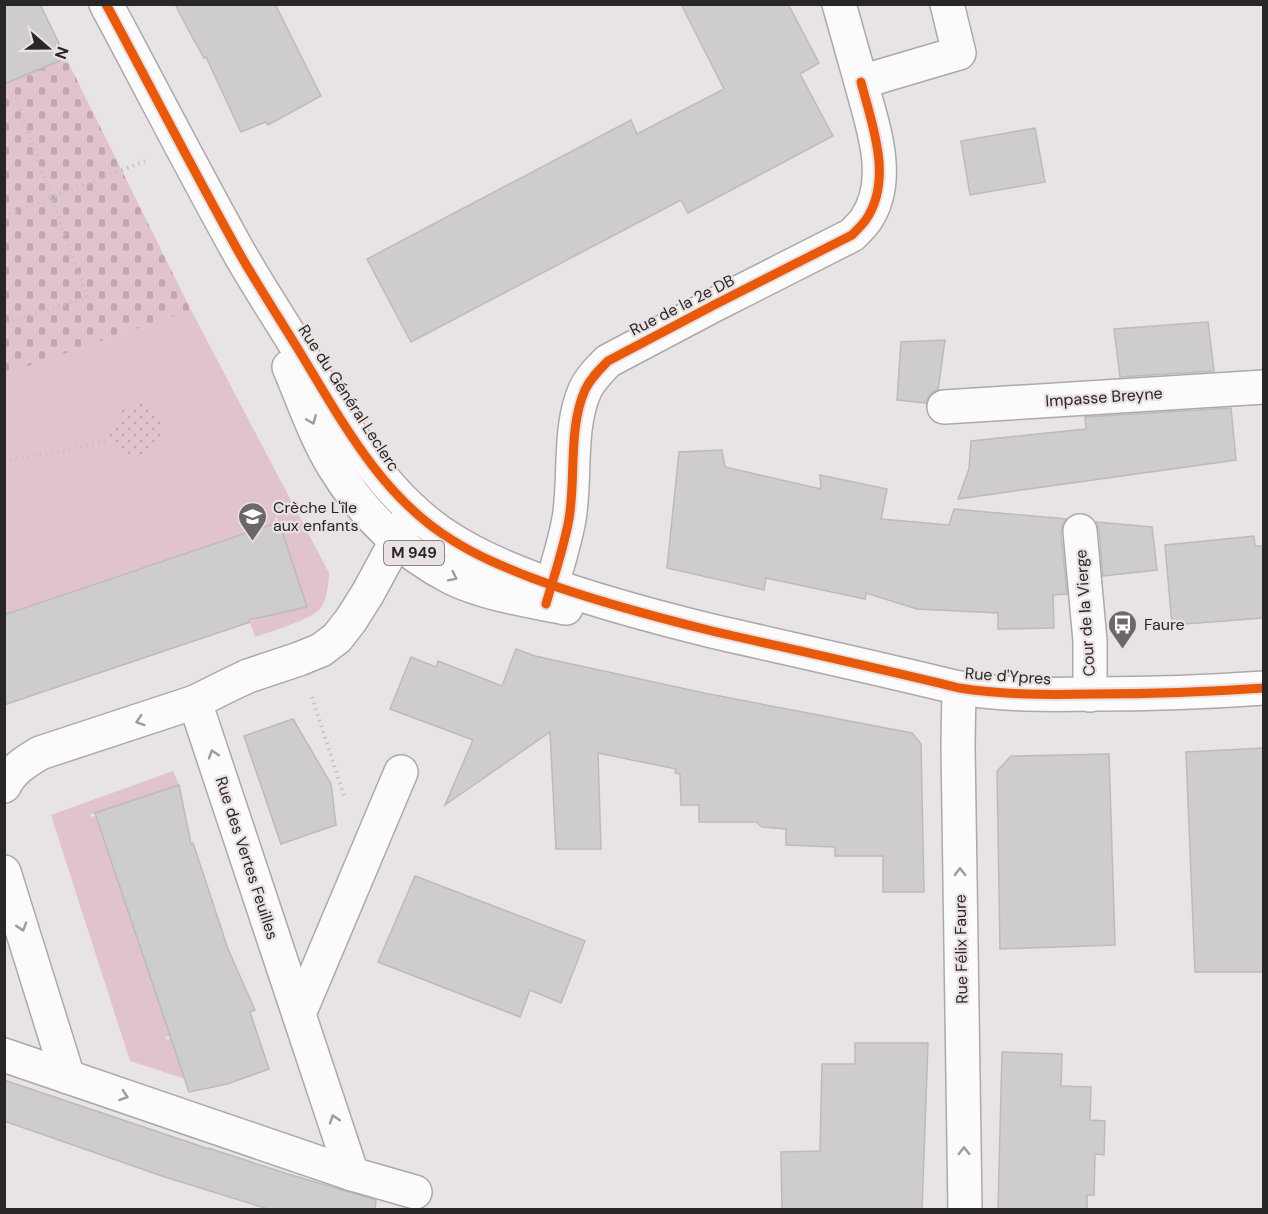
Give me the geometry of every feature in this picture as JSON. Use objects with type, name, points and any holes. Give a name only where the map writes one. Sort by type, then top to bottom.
[{"type":"street","name":"Rue du Général Leclerc","points":[[106,4],[238,251],[325,393],[380,475],[427,523],[478,556],[549,595]]},
{"type":"street","name":"Rue de la 2e DB","points":[[549,595],[569,518],[579,404],[585,388],[596,373],[608,361],[623,352],[852,235],[865,221],[873,206],[880,171],[877,145],[839,4]]},
{"type":"street","points":[[861,82],[959,53],[947,4]]},
{"type":"street","name":"Rue du Général Leclerc","points":[[238,251],[333,465],[357,501],[380,526],[415,555],[453,578],[488,591],[549,595],[754,640]]},
{"type":"street","name":"Impasse Breyne","points":[[944,407],[1263,387]]},
{"type":"street","points":[[4,786],[20,764],[40,753],[195,702],[248,676],[321,650],[337,638],[351,620],[413,510]]},
{"type":"street","name":"Cour de la Vierge","points":[[1080,531],[1090,641],[1090,694]]},
{"type":"street","name":"Rue d'Ypres","points":[[754,640],[959,688],[999,693],[1188,693],[1263,688]]},
{"type":"street","name":"Rue Félix Faure","points":[[959,688],[965,1209]]},
{"type":"street","name":"Rue des Vertes Feuilles","points":[[195,702],[352,1174]]},
{"type":"street","points":[[299,1014],[401,772]]},
{"type":"street","points":[[4,872],[68,1077]]},
{"type":"street","points":[[4,1055],[352,1174],[415,1192]]},
{"type":"path","points":[[4,105],[16,99],[87,297],[4,324]]},
{"type":"path","points":[[4,216],[182,146]]},
{"type":"path","points":[[4,460],[61,451],[107,440]]},
{"type":"path","points":[[299,659],[364,856]]},
{"type":"green space","points":[[66,58],[191,310],[5,374],[5,84]]},
{"type":"green space","points":[[191,310],[329,573],[327,592],[322,606],[308,617],[255,637],[250,622],[303,603],[305,608],[307,607],[277,517],[275,518],[276,523],[5,615],[4,374]]},
{"type":"green space","points":[[142,402],[152,409],[159,420],[161,440],[155,449],[146,453],[122,452],[107,440],[110,431],[123,409]]},
{"type":"green space","points":[[173,771],[179,785],[90,815],[91,817],[96,816],[171,1036],[166,1037],[166,1040],[171,1038],[225,1084],[213,1088],[130,1061],[51,815]]},
{"type":"building","points":[[4,4],[40,4],[66,58],[4,84]]},
{"type":"building","points":[[175,4],[275,4],[321,96],[268,125],[266,122],[241,132],[206,57],[204,58]]},
{"type":"building","points":[[681,4],[788,4],[819,63],[800,74],[833,136],[688,213],[681,200],[411,342],[367,259],[631,120],[637,134],[724,89]]},
{"type":"building","points":[[1035,128],[1045,182],[970,195],[961,141]]},
{"type":"building","points":[[1208,322],[1214,371],[1120,377],[1114,329]]},
{"type":"building","points":[[945,340],[938,390],[933,392],[926,403],[897,400],[901,342]]},
{"type":"building","points":[[1231,408],[1236,460],[958,499],[969,469],[971,441],[1086,429],[1085,417]]},
{"type":"building","points":[[722,450],[725,467],[821,489],[820,475],[887,489],[881,519],[949,525],[954,509],[1066,519],[1061,533],[1067,594],[1053,595],[1054,628],[998,629],[998,613],[917,609],[866,593],[865,599],[766,578],[764,590],[667,568],[679,452]]},
{"type":"building","points":[[279,522],[307,607],[249,620],[250,622],[4,705],[4,615]]},
{"type":"building","points":[[1096,522],[1152,527],[1157,570],[1103,576],[1099,529]]},
{"type":"building","points":[[1254,536],[1255,546],[1263,546],[1263,618],[1172,625],[1165,545]]},
{"type":"building","points":[[516,649],[535,656],[704,693],[912,733],[921,744],[924,892],[883,892],[883,856],[835,856],[835,847],[786,845],[786,829],[762,827],[756,822],[699,822],[699,805],[681,805],[680,774],[675,773],[676,769],[598,753],[601,849],[556,849],[550,732],[445,805],[473,740],[390,709],[411,657],[436,667],[438,661],[502,686]]},
{"type":"building","points":[[293,719],[331,784],[336,825],[281,844],[244,736]]},
{"type":"building","points":[[1263,748],[1263,972],[1195,972],[1186,752]]},
{"type":"building","points":[[1109,754],[1115,945],[1000,949],[997,771],[1011,756]]},
{"type":"building","points":[[179,785],[191,844],[193,843],[228,949],[255,1010],[250,1012],[269,1069],[227,1084],[189,1092],[95,813]]},
{"type":"building","points":[[415,876],[585,941],[561,1003],[530,990],[520,1017],[378,962]]},
{"type":"building","points":[[855,1043],[928,1043],[922,1209],[782,1209],[781,1152],[820,1151],[822,1064],[855,1064]]},
{"type":"building","points":[[1002,1052],[1062,1054],[1061,1086],[1091,1087],[1090,1120],[1105,1121],[1104,1155],[1095,1154],[1094,1195],[1087,1195],[1087,1209],[998,1209]]},
{"type":"building","points":[[4,1080],[209,1149],[376,1200],[375,1209],[268,1209],[165,1177],[4,1121]]},
{"type":"cycle path","points":[[106,4],[237,249],[346,428],[383,479],[404,502],[461,546],[532,578],[621,607],[712,631],[959,688],[1009,693],[1059,694],[1264,688]]},
{"type":"cycle path","points":[[546,604],[569,519],[576,420],[587,386],[608,361],[852,235],[862,225],[874,205],[879,170],[875,134],[861,82]]},
{"type":"place","name":"Crèche L'île aux enfants","points":[[252,542]]},
{"type":"place","name":"Faure","points":[[1123,650]]}]
